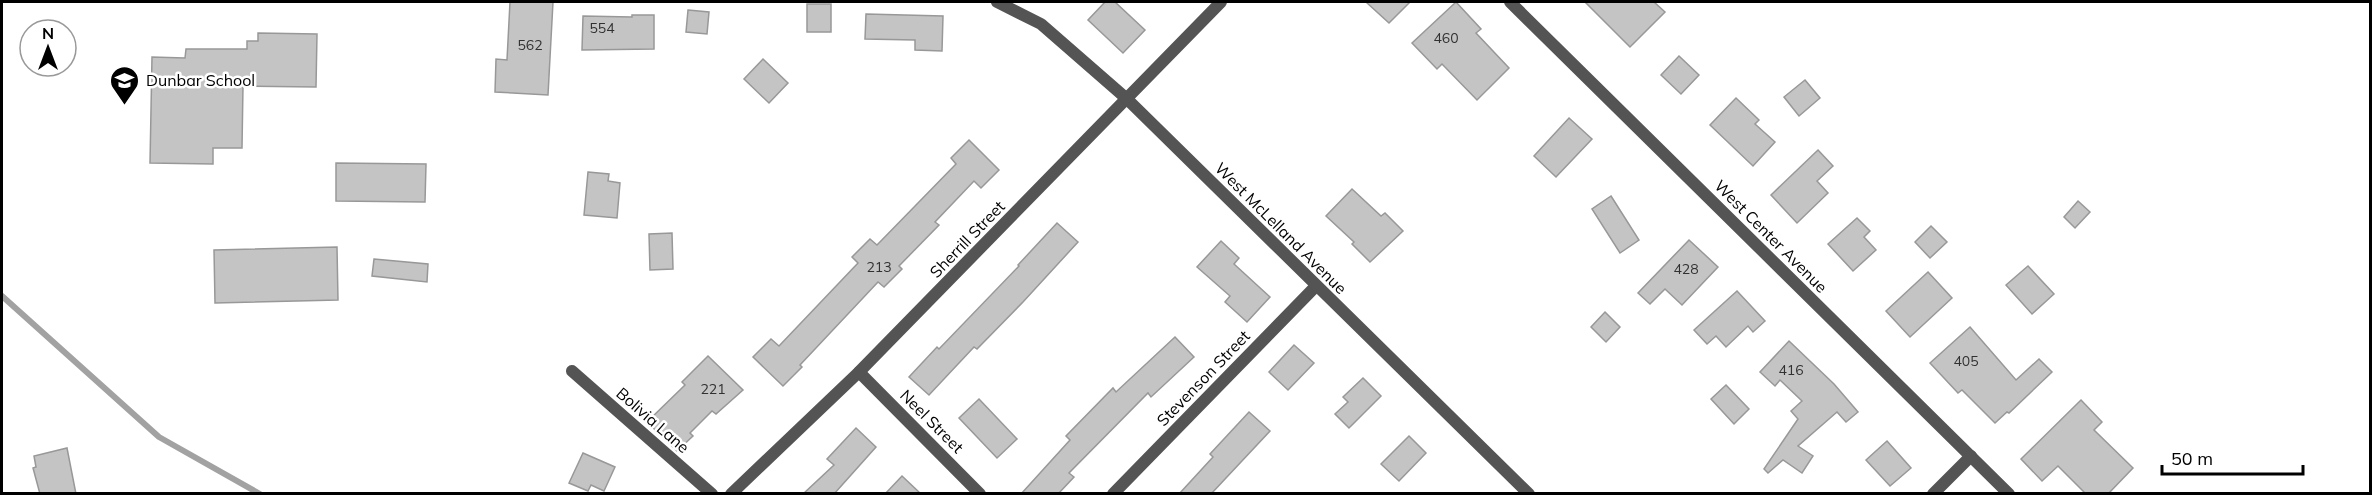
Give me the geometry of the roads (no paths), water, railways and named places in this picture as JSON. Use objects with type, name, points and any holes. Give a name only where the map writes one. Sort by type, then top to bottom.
[{"type":"street","name":"West McLelland Avenue","points":[[997,2],[1041,24],[1126,99],[1529,494]]},
{"type":"street","name":"Sherrill Street","points":[[731,494],[860,372],[1221,2]]},
{"type":"street","name":"West Center Avenue","points":[[1510,2],[2009,494]]},
{"type":"street","name":"Stevenson Street","points":[[1113,494],[1316,286]]},
{"type":"street","name":"Bolivia Lane","points":[[572,371],[712,494]]},
{"type":"street","name":"Neel Street","points":[[860,372],[981,494]]},
{"type":"street","points":[[1933,494],[1971,456]]},
{"type":"waterway","points":[[2,296],[159,437],[260,494]]},
{"type":"place","name":"Dunbar School","points":[[125,106]]}]
